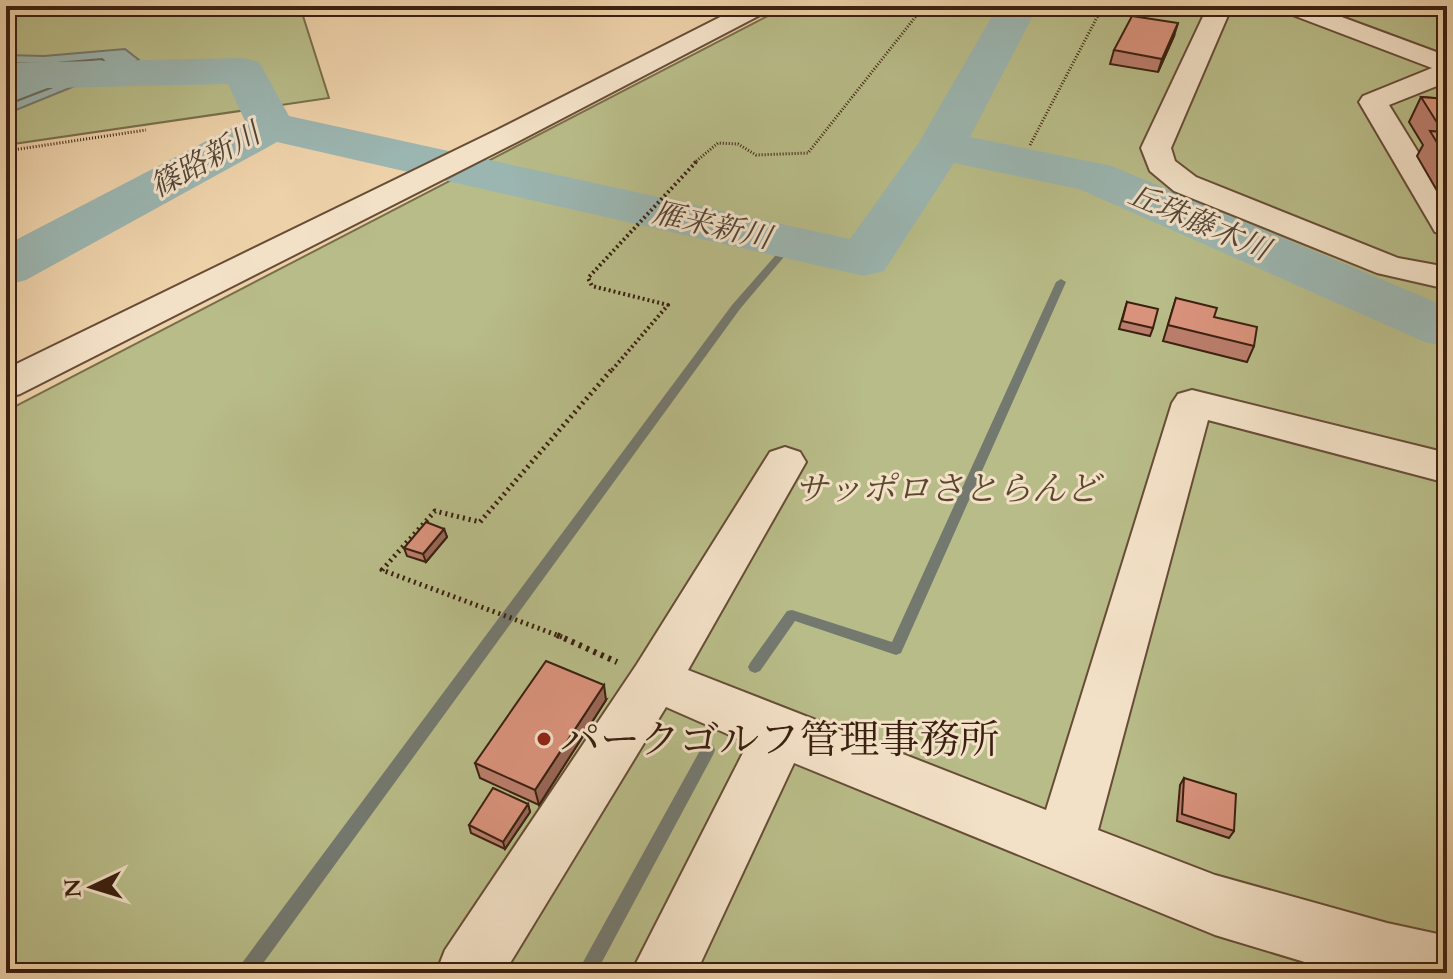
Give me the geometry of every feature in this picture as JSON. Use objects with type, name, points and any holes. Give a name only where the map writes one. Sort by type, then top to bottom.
[{"type":"street","points":[[6,385],[507,136],[760,6]]},
{"type":"street","points":[[1220,6],[1156,148],[1161,165],[1185,184],[1389,266],[1447,278]]},
{"type":"street","points":[[1290,6],[1325,11],[1447,65]]},
{"type":"street","points":[[1447,72],[1373,102],[1447,225]]},
{"type":"street","points":[[1064,846],[1192,403],[1447,468]]},
{"type":"street","points":[[468,973],[655,679],[785,462]]},
{"type":"street","points":[[655,679],[781,733],[1215,905],[1439,969]]},
{"type":"street","points":[[663,973],[781,733]]},
{"type":"path","points":[[655,679],[555,634],[382,570],[435,511],[480,522],[668,305],[592,286],[588,278],[689,167],[718,143],[730,142],[756,155],[808,153],[924,6]]},
{"type":"path","points":[[1030,145],[1103,6]]},
{"type":"path","points":[[6,151],[146,130]]},
{"type":"green space","name":"サッポロさとらんど","points":[[787,6],[1447,6],[1447,973],[6,973],[6,411]]},
{"type":"green space","points":[[6,12],[303,16],[329,98],[6,145]]},
{"type":"water","points":[[125,49],[139,60],[6,114],[6,55],[44,56]]},
{"type":"building","points":[[1132,16],[1178,23],[1162,59],[1114,50]]},
{"type":"building","points":[[1421,97],[1447,99],[1447,159],[1430,131],[1443,132]]},
{"type":"building","points":[[1176,298],[1217,308],[1214,317],[1257,327],[1254,346],[1168,325]]},
{"type":"building","points":[[1127,302],[1158,309],[1153,328],[1122,321]]},
{"type":"building","points":[[426,522],[444,529],[423,554],[404,548]]},
{"type":"building","name":"パークゴルフ管理事務所","points":[[546,661],[604,685],[535,790],[475,763]]},
{"type":"building","points":[[1184,778],[1236,794],[1234,831],[1182,814]]},
{"type":"building","points":[[493,788],[528,804],[503,842],[469,825]]},
{"type":"waterway","name":"雁来新川","points":[[941,146],[1018,6]]},
{"type":"waterway","name":"篠路新川","points":[[6,76],[244,71],[271,126]]},
{"type":"waterway","name":"篠路新川","points":[[6,268],[271,126]]},
{"type":"waterway","name":"雁来新川","points":[[271,126],[864,259],[941,146]]},
{"type":"waterway","name":"丘珠藤木川","points":[[941,146],[1094,177],[1447,329]]},
{"type":"waterway","points":[[245,973],[736,307],[791,243]]},
{"type":"waterway","points":[[755,667],[792,615],[896,649],[1061,282]]},
{"type":"waterway","points":[[586,973],[708,750]]},
{"type":"place","name":"パークゴルフ管理事務所","points":[[544,739]]}]
